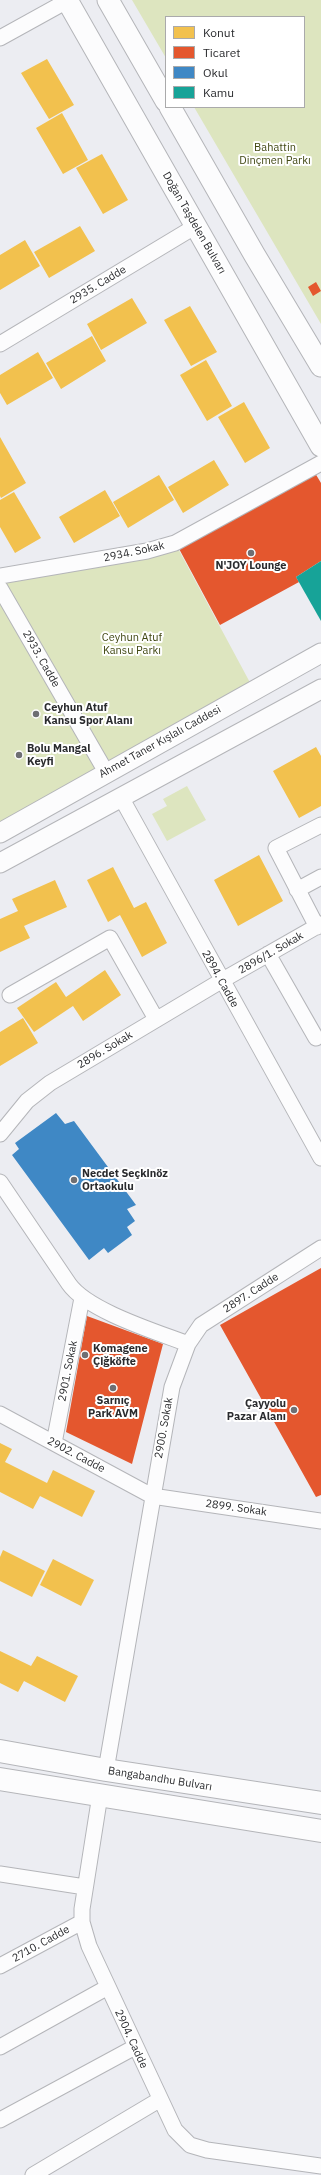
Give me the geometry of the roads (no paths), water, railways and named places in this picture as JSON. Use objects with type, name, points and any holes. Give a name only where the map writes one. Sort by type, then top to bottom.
[{"type":"main road","name":"Doğan Taşdelen Bulvarı","points":[[67,0],[321,446]]},
{"type":"main road","points":[[108,0],[165,99]]},
{"type":"main road","points":[[171,108],[254,254],[321,366]]},
{"type":"main road","name":"Bangabandhu Bulvarı","points":[[0,1751],[106,1770],[321,1803]]},
{"type":"main road","points":[[0,1779],[321,1831]]},
{"type":"street","points":[[0,38],[67,0]]},
{"type":"street","name":"2935. Cadde","points":[[0,344],[196,226]]},
{"type":"street","name":"2934. Sokak","points":[[0,576],[147,551],[175,543],[321,463]]},
{"type":"street","name":"2933. Cadde","points":[[0,588],[106,772]]},
{"type":"street","name":"Ahmet Taner Kışlalı Caddesi","points":[[0,833],[106,772],[321,653]]},
{"type":"street","points":[[0,863],[122,799],[235,734],[321,689]]},
{"type":"street","points":[[106,772],[122,799]]},
{"type":"street","name":"2894. Cadde","points":[[122,799],[221,981],[321,1158]]},
{"type":"street","points":[[319,926],[297,890],[276,848],[321,825]]},
{"type":"street","points":[[297,890],[321,877]]},
{"type":"street","name":"2896/1. Sokak","points":[[221,981],[319,926]]},
{"type":"street","points":[[10,995],[110,938],[156,1020]]},
{"type":"street","points":[[268,954],[316,1038]]},
{"type":"street","name":"2896. Sokak","points":[[0,1134],[27,1101],[50,1083],[221,981]]},
{"type":"street","points":[[0,1182],[69,1284],[82,1298],[100,1308],[188,1344]]},
{"type":"street","name":"2897. Cadde","points":[[188,1344],[201,1325],[321,1248]]},
{"type":"street","name":"2901. Sokak","points":[[54,1442],[82,1298]]},
{"type":"street","name":"2900. Sokak","points":[[106,1770],[172,1387],[188,1344]]},
{"type":"street","name":"2902. Cadde","points":[[0,1414],[152,1496]]},
{"type":"street","name":"2899. Sokak","points":[[152,1496],[319,1519]]},
{"type":"street","name":"2904. Cadde","points":[[100,1795],[85,1887],[82,1922],[89,1946],[159,2100],[175,2130],[190,2145],[211,2151],[321,2166]]},
{"type":"street","points":[[0,1874],[85,1887]]},
{"type":"street","name":"2710. Cadde","points":[[0,1966],[82,1922]]},
{"type":"street","points":[[0,2047],[108,1987]]},
{"type":"street","points":[[0,2120],[135,2047]]},
{"type":"street","points":[[33,2175],[159,2100]]},
{"type":"place","name":"N'JOY Lounge","points":[[251,553]]},
{"type":"place","name":"Ceyhun Atuf Kansu Spor Alanı","points":[[36,714]]},
{"type":"place","name":"Bolu Mangal Keyfi","points":[[19,755]]},
{"type":"place","name":"Necdet Seçkinöz Ortaokulu","points":[[74,1180]]},
{"type":"place","name":"Komagene Çiğköfte","points":[[85,1355]]},
{"type":"place","name":"Sarnıç Park AVM","points":[[113,1388]]},
{"type":"place","name":"Çayyolu Pazar Alanı","points":[[294,1410]]},
{"type":"park label","name":"Bahattin Dinçmen Parkı","points":[[275,154]]},
{"type":"park label","name":"Ceyhun Atuf Kansu Parkı","points":[[132,644]]}]
